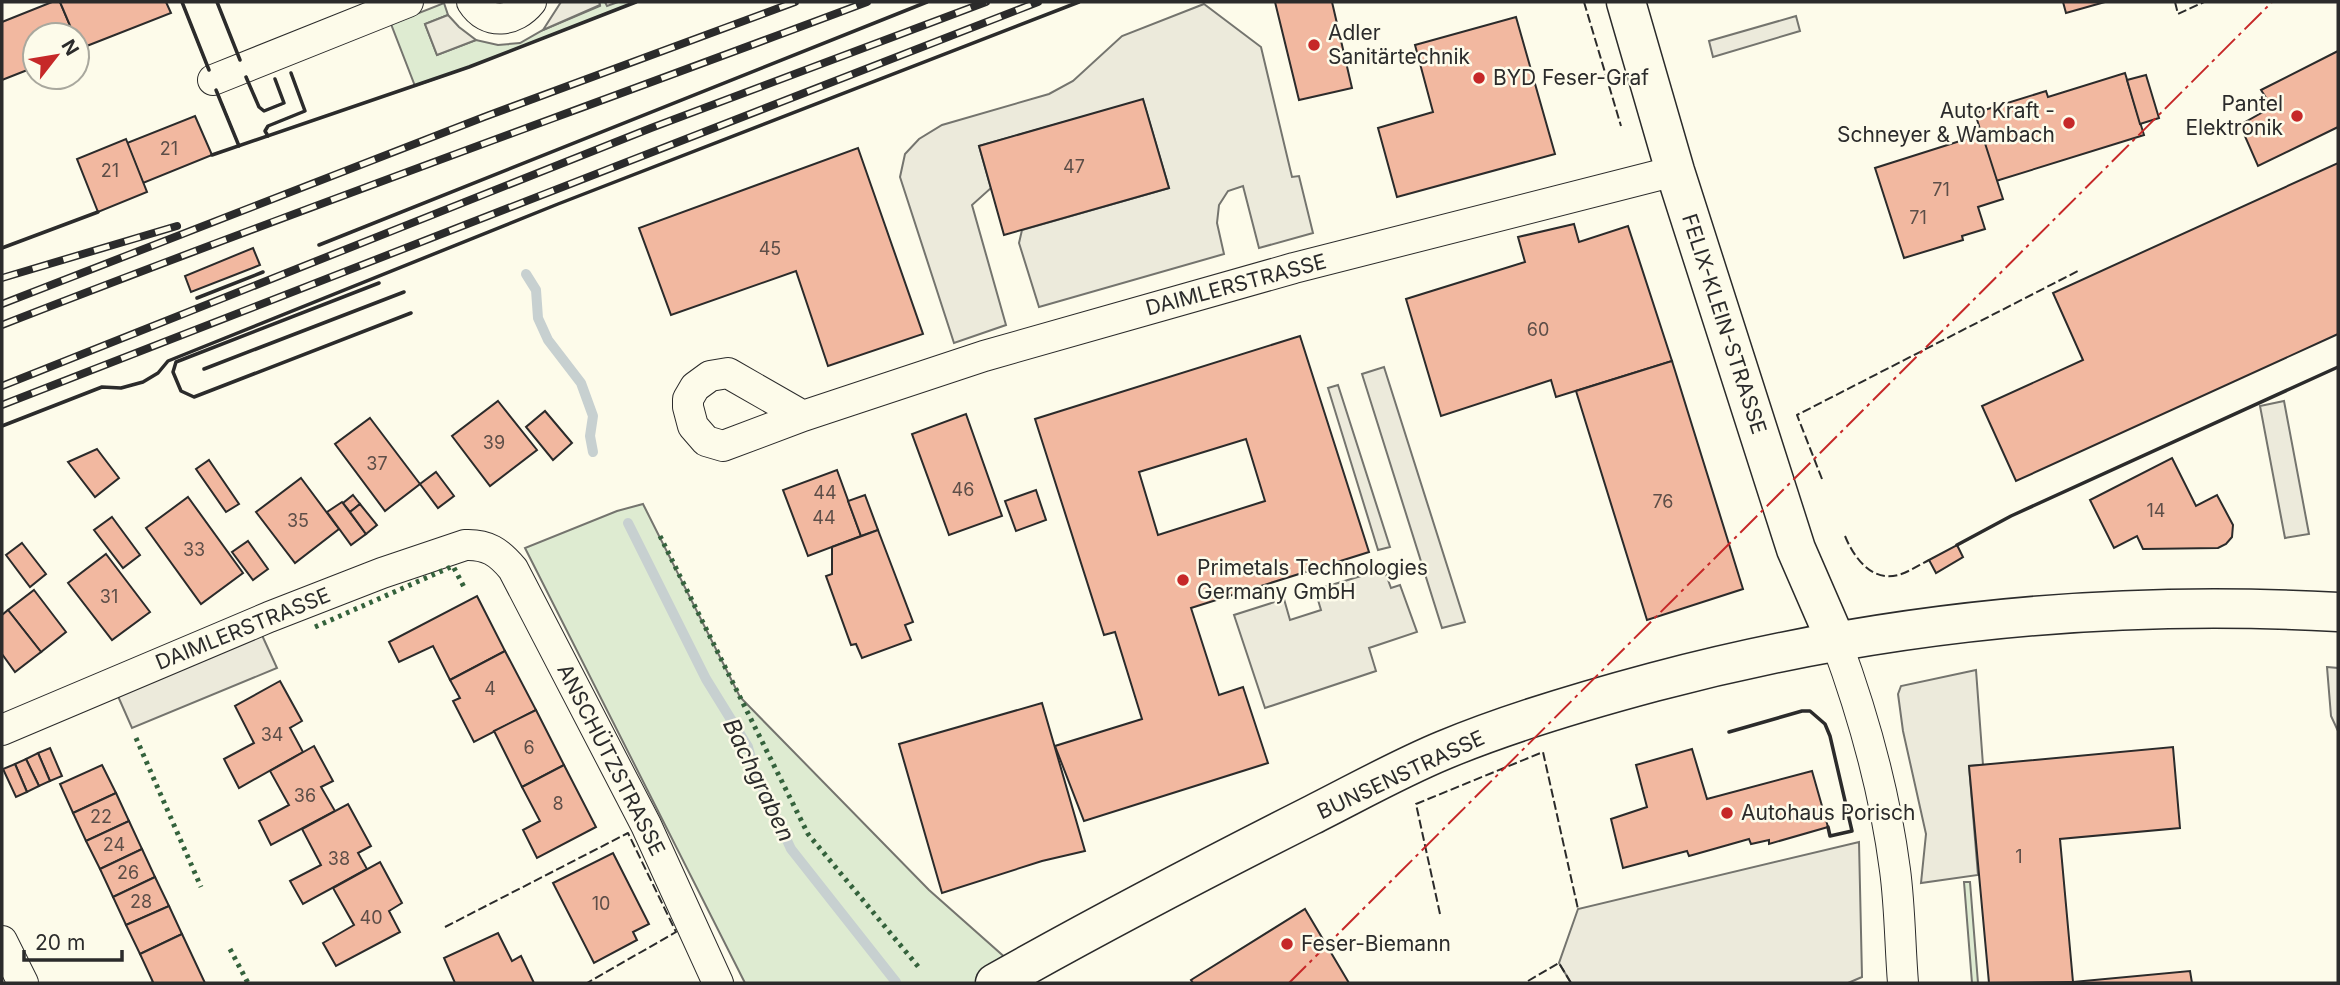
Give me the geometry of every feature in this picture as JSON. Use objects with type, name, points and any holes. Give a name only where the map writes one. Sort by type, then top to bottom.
[{"type":"street","points":[[213,80],[408,2]]},
{"type":"street","points":[[472,2],[491,18],[508,19],[523,11],[531,2]]},
{"type":"street","name":"FELIX-KLEIN-STRASSE","points":[[1626,2],[1675,171],[1796,549],[1836,641]]},
{"type":"street","name":"DAIMLERSTRASSE","points":[[803,416],[984,356],[1294,268],[1675,171]]},
{"type":"street","name":"DAIMLERSTRASSE","points":[[2,730],[382,573],[465,545],[489,547]]},
{"type":"street","name":"ANSCHÜTZSTRASSE","points":[[489,547],[501,555],[513,569],[646,825],[718,983]]},
{"type":"street","name":"BUNSENSTRASSE","points":[[995,983],[1116,915],[1444,750],[1556,710],[1626,690],[1714,666],[1836,641],[1958,623],[2147,609],[2236,608],[2338,612]]},
{"type":"street","points":[[1836,641],[1854,689],[1888,825],[1896,872],[1903,983]]},
{"type":"street","points":[[2,941],[23,983]]},
{"type":"green space","points":[[599,2],[605,2],[607,6],[618,2],[636,2],[415,86],[391,24],[444,3],[448,15],[425,24],[437,55],[476,40],[498,45],[520,43],[543,30],[600,6]]},
{"type":"green space","points":[[643,504],[740,697],[929,890],[1034,983],[745,983],[525,548],[617,511]]},
{"type":"green space","points":[[1964,882],[1970,882],[1978,983],[1972,983]]},
{"type":"shaded area","points":[[561,2],[599,2],[600,5],[543,30]]},
{"type":"shaded area","points":[[1204,4],[1261,47],[1292,177],[1299,176],[1313,233],[1259,248],[1243,186],[1228,191],[1219,205],[1217,223],[1224,254],[1039,307],[1019,243],[1022,230],[1169,188],[1143,100],[979,146],[991,188],[972,205],[1006,325],[954,343],[900,177],[905,154],[919,139],[942,125],[1049,94],[1073,81],[1122,36]]},
{"type":"shaded area","points":[[448,15],[476,40],[437,55],[425,24]]},
{"type":"shaded area","points":[[1796,16],[1800,31],[1713,57],[1709,41]]},
{"type":"shaded area","points":[[1384,367],[1465,622],[1442,628],[1362,374]]},
{"type":"shaded area","points":[[1338,385],[1390,547],[1378,550],[1328,388]]},
{"type":"shaded area","points":[[2284,401],[2309,534],[2285,538],[2260,406]]},
{"type":"shaded area","points":[[1384,569],[1391,588],[1400,585],[1417,632],[1369,648],[1376,671],[1265,708],[1234,615],[1284,599],[1290,620],[1321,610],[1315,590]]},
{"type":"shaded area","points":[[261,633],[277,668],[132,728],[117,694]]},
{"type":"shaded area","points":[[2327,667],[2338,668],[2338,731],[2331,716]]},
{"type":"shaded area","points":[[1976,670],[1983,765],[1969,766],[1978,875],[1921,883],[1926,834],[1903,731],[1898,694],[1901,686]]},
{"type":"shaded area","points":[[1859,842],[1862,977],[1848,983],[1571,983],[1559,963],[1578,909]]},
{"type":"building","points":[[52,2],[60,2],[68,21],[21,21],[21,73],[2,80],[2,22]]},
{"type":"building","points":[[60,2],[166,2],[171,13],[91,44],[91,21],[68,21]]},
{"type":"building","name":"Adler Sanitärtechnik","points":[[1275,2],[1332,2],[1352,88],[1299,100]]},
{"type":"building","points":[[2063,2],[2105,2],[2066,13]]},
{"type":"building","name":"BYD Feser-Graf","points":[[1516,17],[1555,154],[1397,197],[1378,128],[1433,112],[1415,45]]},
{"type":"building","name":"Pantel Elektronik","points":[[2338,51],[2338,127],[2258,166],[2240,125],[2272,107],[2261,90]]},
{"type":"building","points":[[2125,73],[2144,135],[1996,181],[1975,113],[2046,91],[2048,97]]},
{"type":"building","points":[[2146,75],[2159,118],[2140,124],[2127,80]]},
{"type":"building","points":[[1143,99],[1169,188],[1004,235],[979,146]]},
{"type":"building","points":[[195,116],[212,155],[143,183],[127,143]]},
{"type":"building","points":[[1982,134],[2003,199],[1978,207],[1985,229],[1962,236],[1963,240],[1904,258],[1875,168]]},
{"type":"building","points":[[126,139],[147,192],[98,212],[77,159]]},
{"type":"building","points":[[858,148],[923,334],[828,366],[796,271],[671,315],[639,228]]},
{"type":"building","points":[[2338,163],[2338,334],[2016,481],[1982,406],[2083,360],[2053,293]]},
{"type":"building","points":[[1574,224],[1579,242],[1628,226],[1672,361],[1556,397],[1551,380],[1441,416],[1406,299],[1525,262],[1518,237]]},
{"type":"building","points":[[253,248],[260,265],[191,292],[185,276]]},
{"type":"building","name":"Primetals Technologies Germany GmbH","points":[[1300,336],[1369,552],[1191,608],[1219,695],[1243,687],[1268,763],[1084,821],[1055,746],[1142,719],[1115,632],[1104,635],[1035,419]],"holes":[[[1246,439],[1265,501],[1158,535],[1139,472]]]},
{"type":"building","points":[[1672,361],[1743,589],[1647,620],[1576,391]]},
{"type":"building","points":[[498,401],[537,450],[490,486],[452,436]]},
{"type":"building","points":[[545,411],[572,443],[553,460],[526,427]]},
{"type":"building","points":[[966,414],[1002,516],[949,535],[912,434]]},
{"type":"building","points":[[370,418],[420,484],[385,511],[335,444]]},
{"type":"building","points":[[97,449],[119,478],[95,497],[68,462]]},
{"type":"building","points":[[2172,458],[2196,506],[2217,495],[2233,525],[2232,537],[2218,548],[2143,549],[2137,536],[2114,548],[2090,500]]},
{"type":"building","points":[[209,460],[239,504],[226,512],[196,469]]},
{"type":"building","points":[[837,470],[861,536],[808,556],[783,490]]},
{"type":"building","points":[[436,472],[454,496],[438,508],[420,484]]},
{"type":"building","points":[[301,478],[339,529],[295,563],[256,512]]},
{"type":"building","points":[[1036,490],[1046,520],[1016,531],[1005,501]]},
{"type":"building","points":[[353,495],[360,504],[350,512],[343,503]]},
{"type":"building","points":[[865,495],[878,530],[861,536],[848,501]]},
{"type":"building","points":[[188,497],[243,573],[201,604],[146,528]]},
{"type":"building","points":[[342,502],[366,534],[351,545],[327,512]]},
{"type":"building","points":[[360,504],[377,525],[366,534],[350,512]]},
{"type":"building","points":[[112,517],[140,555],[123,568],[94,530]]},
{"type":"building","points":[[878,530],[913,622],[905,625],[911,640],[862,658],[856,644],[851,645],[826,576],[832,574],[832,547]]},
{"type":"building","points":[[248,541],[268,569],[253,580],[232,552]]},
{"type":"building","points":[[22,543],[46,574],[30,587],[6,555]]},
{"type":"building","points":[[1957,545],[1963,557],[1936,573],[1929,560]]},
{"type":"building","points":[[106,554],[150,612],[112,640],[68,583]]},
{"type":"building","points":[[34,590],[66,632],[41,652],[8,610]]},
{"type":"building","points":[[477,596],[505,651],[450,680],[433,646],[399,662],[389,642]]},
{"type":"building","points":[[8,610],[41,652],[15,672],[2,654],[2,615]]},
{"type":"building","points":[[505,651],[536,710],[474,742],[453,701],[460,698],[450,680]]},
{"type":"building","points":[[280,681],[302,721],[290,728],[303,752],[239,788],[224,759],[254,743],[235,706]]},
{"type":"building","points":[[1042,703],[1085,851],[1042,861],[942,893],[899,744]]},
{"type":"building","points":[[536,710],[564,765],[522,787],[494,731]]},
{"type":"building","points":[[314,746],[333,781],[321,787],[335,811],[271,845],[259,821],[289,805],[270,771]]},
{"type":"building","points":[[2173,747],[2180,828],[2060,839],[2073,982],[1989,983],[1969,766]]},
{"type":"building","points":[[50,748],[62,776],[50,781],[38,753]]},
{"type":"building","name":"Autohaus Porisch","points":[[1692,749],[1707,799],[1812,771],[1828,827],[1769,844],[1769,840],[1751,844],[1749,839],[1689,856],[1687,851],[1623,868],[1611,819],[1647,807],[1636,765]]},
{"type":"building","points":[[38,753],[50,781],[39,786],[26,759]]},
{"type":"building","points":[[26,759],[39,786],[27,792],[15,764]]},
{"type":"building","points":[[15,764],[27,792],[16,797],[3,769]]},
{"type":"building","points":[[102,765],[116,793],[73,813],[60,784]]},
{"type":"building","points":[[564,765],[596,827],[537,858],[523,830],[540,821],[522,787]]},
{"type":"building","points":[[116,793],[129,821],[86,841],[73,813]]},
{"type":"building","points":[[348,804],[371,846],[358,853],[367,869],[303,904],[290,881],[321,865],[302,829]]},
{"type":"building","points":[[129,821],[142,849],[100,869],[86,841]]},
{"type":"building","points":[[142,849],[155,877],[113,897],[100,869]]},
{"type":"building","points":[[613,853],[649,924],[633,932],[637,940],[594,963],[553,883]]},
{"type":"building","points":[[380,862],[402,903],[389,911],[400,932],[336,966],[323,943],[354,925],[333,888]]},
{"type":"building","points":[[155,877],[169,906],[126,925],[113,897]]},
{"type":"building","points":[[169,906],[182,934],[140,954],[126,925]]},
{"type":"building","name":"Feser-Biemann","points":[[1305,909],[1349,983],[1193,983],[1191,980]]},
{"type":"building","points":[[498,933],[512,961],[521,956],[534,983],[455,983],[444,958]]},
{"type":"building","points":[[182,934],[205,983],[151,983],[153,982],[140,954]]},
{"type":"building","points":[[2190,971],[2192,983],[2056,983],[2073,982]]},
{"type":"waterway","name":"Bachgraben","points":[[526,274],[536,290],[538,318],[548,340],[581,383],[593,416],[590,436],[593,452]]},
{"type":"waterway","name":"Bachgraben","points":[[628,523],[706,679],[748,747],[755,772],[791,849],[896,982]]},
{"type":"railway","points":[[2,304],[484,117],[795,2]]},
{"type":"railway","points":[[2,325],[867,2]]},
{"type":"railway","points":[[2,386],[651,128],[986,2]]},
{"type":"railway","points":[[2,405],[1038,2]]},
{"type":"railway","points":[[2,278],[177,226]]},
{"type":"hedge","points":[[660,536],[808,834],[921,970]]},
{"type":"hedge","points":[[315,627],[453,566],[464,587]]},
{"type":"hedge","points":[[136,738],[201,887]]},
{"type":"hedge","points":[[230,949],[248,983]]},
{"type":"fence","points":[[182,2],[209,71]]},
{"type":"fence","points":[[217,2],[240,60]]},
{"type":"fence","points":[[1584,2],[1621,126]]},
{"type":"fence","points":[[2175,2],[2178,14],[2204,2]]},
{"type":"fence","points":[[265,131],[268,126],[305,111],[291,73]]},
{"type":"fence","points":[[246,76],[259,107],[264,111],[284,103],[275,79]]},
{"type":"fence","points":[[217,91],[239,146]]},
{"type":"fence","points":[[1822,479],[1797,415],[2078,271]]},
{"type":"fence","points":[[1845,536],[1859,560],[1872,572],[1880,575],[1898,575],[1929,560]]},
{"type":"fence","points":[[1440,914],[1416,804],[1543,752],[1578,909]]},
{"type":"fence","points":[[445,927],[628,833],[676,932],[587,983]]},
{"type":"fence","points":[[1528,981],[1559,963],[1571,983]]},
{"type":"wall","points":[[182,2],[209,70]]},
{"type":"wall","points":[[217,2],[240,60]]},
{"type":"wall","points":[[212,155],[469,67],[636,2]]},
{"type":"wall","points":[[319,245],[927,2]]},
{"type":"wall","points":[[2,426],[102,387],[121,388],[143,382],[158,373],[168,361],[558,204],[1079,2]]},
{"type":"wall","points":[[268,136],[265,131],[268,126],[305,111],[291,73]]},
{"type":"wall","points":[[246,77],[259,107],[264,111],[284,103],[275,79]]},
{"type":"wall","points":[[216,90],[239,146]]},
{"type":"wall","points":[[2,248],[98,212]]},
{"type":"wall","points":[[197,298],[263,272]]},
{"type":"wall","points":[[379,283],[176,362],[173,372],[181,391],[194,397],[411,313]]},
{"type":"wall","points":[[204,369],[404,292]]},
{"type":"wall","points":[[1957,545],[2011,516],[2338,367]]},
{"type":"wall","points":[[1729,732],[1802,711],[1810,711],[1825,724],[1852,831],[1830,836],[1828,827]]},
{"type":"power","points":[[1289,983],[2272,2]]},
{"type":"place","name":"Adler Sanitärtechnik","points":[[1314,45]]},
{"type":"place","name":"BYD Feser-Graf","points":[[1479,78]]},
{"type":"place","name":"Pantel Elektronik","points":[[2297,116]]},
{"type":"place","name":"Auto Kraft - Schneyer & Wambach","points":[[2069,123]]},
{"type":"place","name":"Primetals Technologies Germany GmbH","points":[[1183,580]]},
{"type":"place","name":"Autohaus Porisch","points":[[1727,813]]},
{"type":"place","name":"Feser-Biemann","points":[[1287,944]]}]
